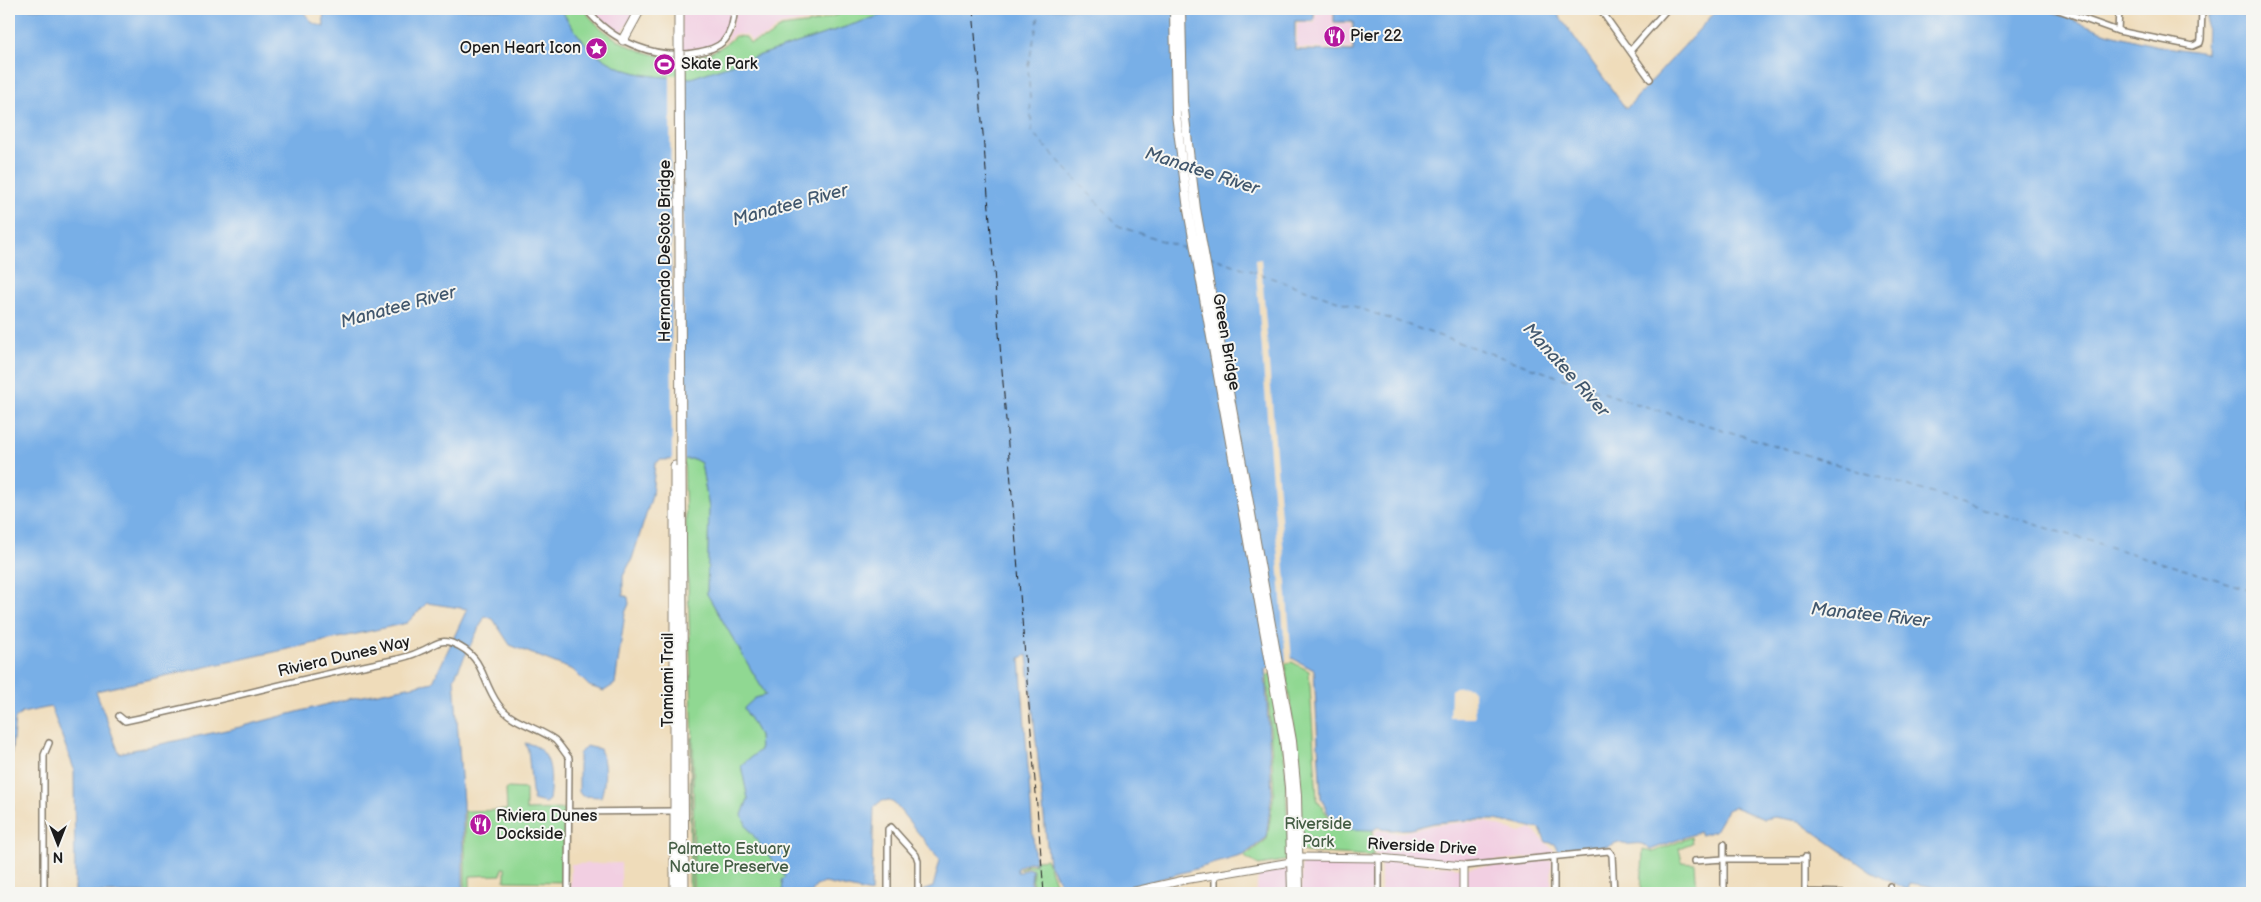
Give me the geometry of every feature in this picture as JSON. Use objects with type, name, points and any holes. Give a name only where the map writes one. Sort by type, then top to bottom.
[{"type":"highway","points":[[623,40],[640,9]]},
{"type":"highway","points":[[673,9],[676,36]]},
{"type":"highway","points":[[676,36],[679,9]]},
{"type":"highway","name":"Hernando DeSoto Bridge","points":[[676,36],[678,466]]},
{"type":"highway","name":"Tamiami Trail","points":[[678,466],[679,679],[684,893]]},
{"type":"highway","name":"Tamiami Trail","points":[[675,893],[675,811],[679,679]]},
{"type":"main road","name":"Green Bridge","points":[[1174,9],[1176,114],[1188,210],[1277,677]]},
{"type":"main road","name":"Green Bridge","points":[[1181,9],[1183,102],[1194,199],[1277,677]]},
{"type":"main road","points":[[1277,677],[1289,787],[1292,893]]},
{"type":"main road","points":[[1277,677],[1294,760],[1298,893]]},
{"type":"main road","points":[[1289,787],[1293,806],[1294,850],[1298,857]]},
{"type":"main road","points":[[1291,862],[1295,868],[1298,893]]},
{"type":"street","points":[[586,9],[604,28],[623,40],[661,53],[696,53],[712,49],[722,42],[729,33],[735,9]]},
{"type":"street","points":[[1600,9],[1650,79]]},
{"type":"street","points":[[1630,51],[1667,9]]},
{"type":"street","points":[[2056,9],[2118,31],[2169,42],[2198,45],[2201,39],[2202,9]]},
{"type":"street","points":[[2118,31],[2119,9]]},
{"type":"street","name":"Riviera Dunes Way","points":[[119,716],[125,721],[205,705],[286,683],[393,660],[422,651],[439,641],[450,642],[470,652],[477,659],[499,705],[521,723],[555,740],[569,758],[568,893]]},
{"type":"street","points":[[44,893],[44,755],[49,743]]},
{"type":"street","points":[[569,812],[675,811]]},
{"type":"street","points":[[888,893],[889,827],[893,828],[900,836],[918,862],[918,893]]},
{"type":"street","points":[[888,841],[900,836]]},
{"type":"street","points":[[1724,844],[1724,893]]},
{"type":"street","name":"Riverside Drive","points":[[1298,857],[1378,858],[1463,866],[1604,851],[1611,853],[1614,893]]},
{"type":"street","points":[[1554,857],[1554,893]]},
{"type":"street","points":[[1378,858],[1378,893]]},
{"type":"street","points":[[1694,861],[1805,858],[1805,893],[1845,893]]},
{"type":"street","points":[[1126,893],[1215,874],[1291,862]]},
{"type":"street","points":[[1463,866],[1463,893]]},
{"type":"street","points":[[1215,874],[1215,893]]},
{"type":"street","points":[[1890,886],[1890,893]]},
{"type":"shaded area","points":[[590,9],[638,9],[620,35],[605,24]]},
{"type":"shaded area","points":[[682,9],[733,9],[727,32],[714,45],[681,52]]},
{"type":"shaded area","points":[[737,9],[817,9],[814,20],[780,25],[768,35],[751,41],[747,35],[734,34],[725,43]]},
{"type":"shaded area","points":[[1316,9],[1332,9],[1333,23],[1351,24],[1351,49],[1297,48],[1297,23],[1315,23]]},
{"type":"shaded area","points":[[1487,822],[1520,833],[1532,829],[1555,852],[1555,855],[1463,864],[1375,855],[1375,832],[1378,830],[1399,833],[1434,825]]},
{"type":"shaded area","points":[[1329,859],[1376,860],[1376,893],[1301,893],[1302,863]]},
{"type":"shaded area","points":[[1381,860],[1461,868],[1461,893],[1381,893]]},
{"type":"shaded area","points":[[1552,860],[1551,893],[1465,893],[1465,868]]},
{"type":"shaded area","points":[[621,863],[621,893],[570,893],[571,864]]},
{"type":"shaded area","points":[[1289,865],[1290,893],[1256,893],[1259,870]]},
{"type":"green space","points":[[561,9],[584,9],[597,25],[614,38],[634,48],[655,55],[677,58],[699,56],[718,49],[735,36],[746,37],[750,43],[769,37],[781,27],[812,23],[855,9],[900,9],[691,78],[649,75],[614,65],[586,44]]},
{"type":"green space","name":"Palmetto Estuary Nature Preserve","points":[[684,459],[694,459],[701,463],[709,508],[707,594],[766,695],[744,708],[759,735],[760,750],[741,765],[748,799],[742,815],[747,827],[785,877],[785,893],[694,893],[693,745]]},
{"type":"green space","name":"Riverside Park","points":[[1292,662],[1309,671],[1317,800],[1336,827],[1373,829],[1373,856],[1305,852],[1301,849],[1296,748],[1285,663]]},
{"type":"green space","points":[[1271,674],[1285,762],[1289,860],[1259,865],[1244,857],[1267,839],[1274,793],[1267,675]]},
{"type":"green space","points":[[691,737],[692,893],[689,893]]},
{"type":"green space","points":[[508,788],[526,789],[526,810],[566,809],[566,882],[505,881],[505,868],[502,868],[501,875],[470,876],[470,893],[463,893],[465,885],[465,811],[507,810],[506,790]]},
{"type":"green space","points":[[1691,837],[1692,843],[1679,848],[1682,862],[1695,863],[1697,893],[1641,893],[1643,850],[1653,852]]},
{"type":"green space","points":[[1046,859],[1059,893],[1032,893],[1033,869],[1027,866],[1019,869],[1028,864],[1035,865],[1036,860]]},
{"type":"water","name":"Manatee River","points":[[9,9],[301,9],[313,23],[324,27],[323,9],[561,9],[586,44],[614,65],[649,75],[691,78],[900,9],[1314,9],[1314,21],[1295,21],[1295,50],[1353,51],[1353,22],[1334,22],[1334,9],[1554,9],[1626,109],[1718,9],[2045,9],[2107,33],[2154,45],[2206,53],[2207,16],[2230,14],[2252,20],[2252,893],[1940,893],[1940,888],[1910,883],[1908,890],[1871,872],[1799,821],[1774,817],[1764,819],[1734,807],[1727,810],[1715,831],[1701,835],[1699,832],[1650,850],[1642,844],[1622,844],[1618,842],[1609,846],[1559,852],[1555,844],[1546,842],[1540,829],[1495,820],[1434,823],[1410,829],[1391,830],[1378,827],[1373,830],[1343,829],[1328,813],[1321,798],[1314,670],[1292,658],[1265,669],[1272,793],[1266,838],[1244,855],[1111,893],[1066,893],[1049,864],[1027,655],[1020,658],[1035,863],[1028,862],[1017,868],[1017,872],[1027,868],[1032,870],[1030,893],[922,893],[922,891],[933,887],[940,860],[895,804],[886,801],[881,802],[874,808],[871,893],[825,883],[816,886],[811,893],[783,893],[782,880],[785,877],[747,827],[742,815],[748,799],[741,765],[760,750],[759,735],[744,708],[755,698],[766,695],[707,594],[709,508],[701,463],[694,459],[660,460],[655,464],[652,496],[632,559],[623,576],[623,595],[628,597],[629,604],[625,613],[615,684],[604,691],[589,686],[573,670],[510,645],[493,619],[485,616],[454,678],[463,803],[463,885],[461,893],[75,893],[74,769],[51,707],[22,713],[15,719],[11,759],[13,810],[9,811]],"holes":[[[427,603],[467,609],[433,682],[343,700],[240,727],[119,753],[96,691],[407,623]]]},
{"type":"water","points":[[525,743],[541,750],[549,765],[551,782],[549,800],[545,803],[533,800],[528,750]]},
{"type":"water","points":[[586,746],[600,749],[602,754],[605,773],[601,797],[582,796],[579,792],[579,754]]},
{"type":"pier","points":[[670,75],[682,75],[684,462],[672,462]]},
{"type":"pier","points":[[1261,259],[1292,661],[1286,663],[1255,260]]},
{"type":"pier","points":[[1471,688],[1474,693],[1475,718],[1450,718],[1451,690]]},
{"type":"waterway","points":[[9,816],[9,823]]},
{"type":"ferry route","points":[[1044,9],[1040,11],[1028,66],[1032,132],[1119,226],[1192,251]]},
{"type":"ferry route","points":[[1208,256],[1631,402],[2252,590]]},
{"type":"railway","points":[[973,9],[1044,893]]},
{"type":"place","name":"Pier 22","points":[[1334,36]]},
{"type":"place","name":"Open Heart Icon","points":[[597,48]]},
{"type":"place","name":"Skate Park","points":[[665,64]]},
{"type":"place","name":"Riviera Dunes Dockside","points":[[480,825]]}]
